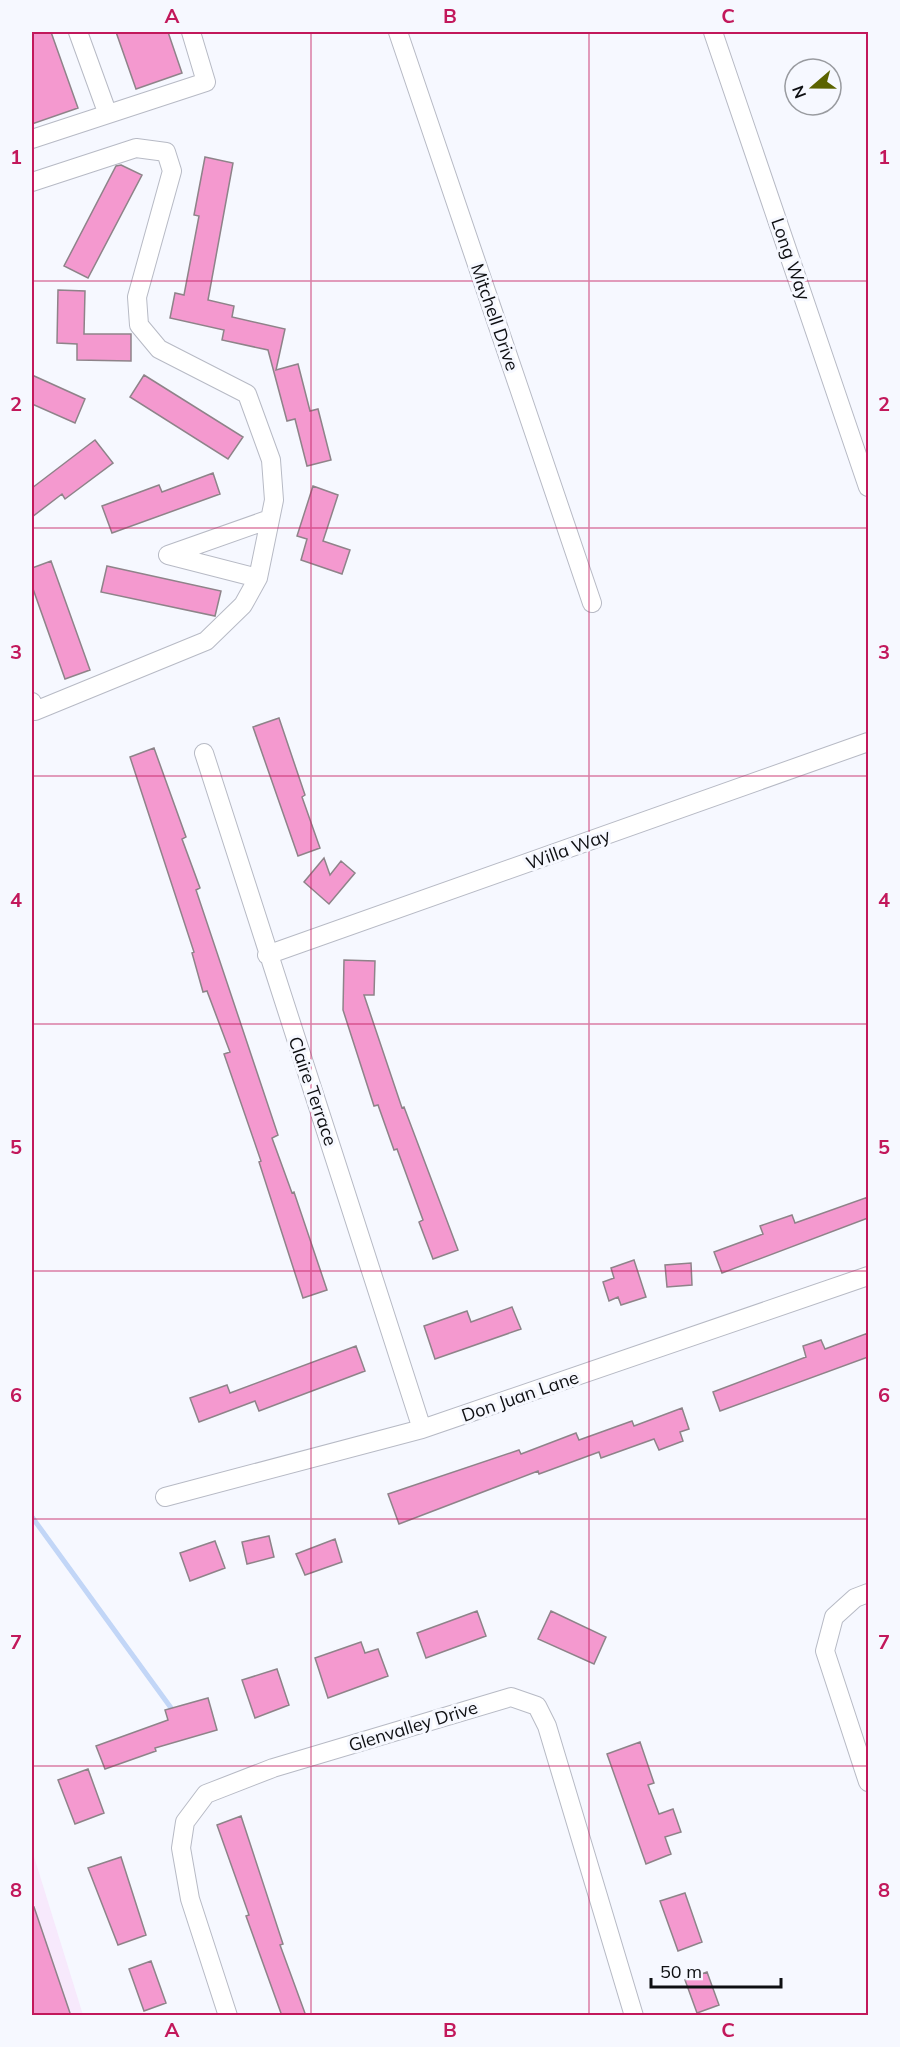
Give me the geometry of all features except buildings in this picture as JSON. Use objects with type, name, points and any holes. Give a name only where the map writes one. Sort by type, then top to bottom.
[{"type":"street","points":[[78,32],[107,112]]},
{"type":"street","points":[[32,139],[107,112],[206,81],[191,32]]},
{"type":"street","name":"Mitchell Drive","points":[[398,32],[592,603]]},
{"type":"street","name":"Long Way","points":[[713,32],[868,487]]},
{"type":"street","points":[[32,182],[136,148],[166,152],[171,171],[137,297],[139,325],[159,349],[247,394],[271,460],[274,500],[258,578],[243,605],[206,641],[33,707]]},
{"type":"street","points":[[258,578],[168,555],[270,519]]},
{"type":"street","name":"Willa Way","points":[[267,955],[868,742]]},
{"type":"street","name":"Claire Terrace","points":[[204,753],[267,955],[330,1140],[422,1430]]},
{"type":"street","name":"Don Juan Lane","points":[[165,1497],[422,1430],[868,1276]]},
{"type":"street","points":[[868,1593],[855,1598],[834,1617],[825,1651],[868,1782]]},
{"type":"street","name":"Glenvalley Drive","points":[[228,2016],[190,1899],[181,1848],[185,1822],[206,1794],[273,1768],[511,1697],[537,1706],[547,1726],[634,2016]]},
{"type":"shaded area","points":[[32,1850],[83,2015],[32,2015]]},
{"type":"waterway","points":[[32,1517],[174,1712]]}]
